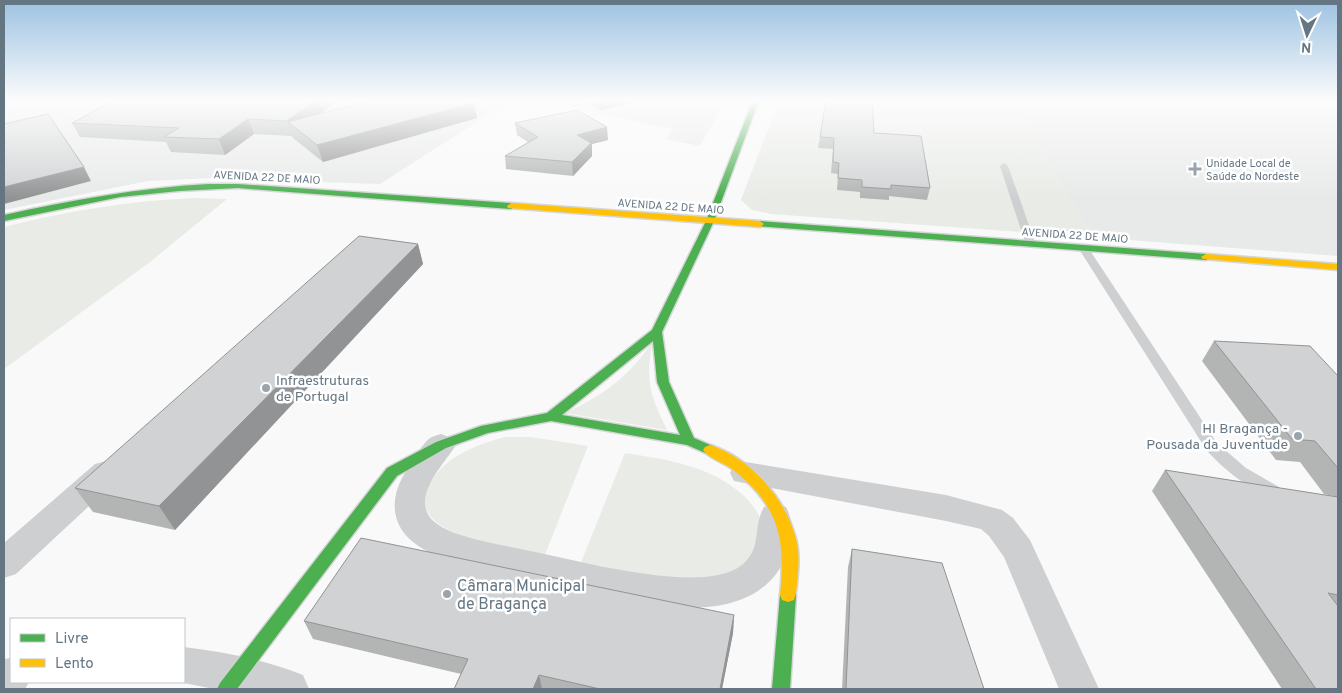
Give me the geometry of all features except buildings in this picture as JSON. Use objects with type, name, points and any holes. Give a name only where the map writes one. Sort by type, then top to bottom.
[{"type":"street","points":[[551,417],[657,332],[710,221],[744,132]]},
{"type":"street","name":"AVENIDA 22 DE MAIO","points":[[4,218],[137,191],[238,186],[1338,267]]},
{"type":"street","points":[[657,332],[663,382],[689,441]]},
{"type":"street","points":[[231,682],[392,472],[441,445],[486,429],[551,417],[689,441],[720,454],[754,478],[776,506],[787,534],[791,563],[781,689]]},
{"type":"street","points":[[441,445],[410,493],[410,512],[419,528],[438,541],[465,551],[645,590],[692,593],[719,589],[743,581],[759,569],[770,557],[776,506]]},
{"type":"street","points":[[4,564],[127,452]]},
{"type":"street","points":[[745,473],[946,508],[991,519],[1001,527],[1018,550],[1078,689]]},
{"type":"street","points":[[185,665],[231,682],[289,689]]},
{"type":"lane","points":[[1004,166],[1031,245]]},
{"type":"lane","points":[[1084,248],[1212,447],[1235,469],[1255,482],[1288,496]]},
{"type":"shaded area","points":[[4,132],[461,132],[380,184],[212,178],[148,181],[4,210]]},
{"type":"shaded area","points":[[670,132],[708,132],[700,146],[666,139]]},
{"type":"shaded area","points":[[767,132],[1031,132],[1091,237],[771,214],[752,210],[741,200]]},
{"type":"shaded area","name":"Unidade Local de Saúde do Nordeste","points":[[1031,132],[1338,132],[1338,256],[1091,237]]},
{"type":"shaded area","points":[[193,198],[227,199],[150,262],[4,369],[4,227],[98,208]]},
{"type":"shaded area","points":[[652,342],[649,378],[656,406],[667,430],[565,413],[591,400],[614,384],[635,365]]},
{"type":"shaded area","points":[[505,437],[531,437],[588,446],[544,557],[486,544],[456,534],[433,519],[427,509],[425,502],[427,491],[432,480],[440,470],[470,449]]},
{"type":"shaded area","points":[[625,453],[672,461],[702,470],[730,485],[743,495],[757,512],[762,524],[754,558],[729,574],[682,584],[580,565]]},
{"type":"traffic: fast","points":[[551,417],[657,332],[710,221],[744,132]]},
{"type":"traffic: fast","points":[[4,218],[62,205],[149,191],[238,186],[511,206]]},
{"type":"traffic: fast","points":[[760,224],[1206,257]]},
{"type":"traffic: fast","points":[[657,332],[663,382],[689,441]]},
{"type":"traffic: fast","points":[[226,689],[392,472],[441,445],[486,429],[551,417],[689,441],[710,450]]},
{"type":"traffic: fast","points":[[781,689],[788,595]]},
{"type":"traffic: slow","points":[[511,206],[760,224]]},
{"type":"traffic: slow","points":[[1206,257],[1338,267]]},
{"type":"traffic: slow","points":[[710,450],[723,456],[747,473],[767,495],[782,520],[790,548],[788,595]]},
{"type":"place","name":"Unidade Local de Saúde do Nordeste","points":[[1195,169]]},
{"type":"place","name":"Infraestruturas de Portugal","points":[[266,388]]},
{"type":"place","name":"HI Bragança - Pousada da Juventude","points":[[1298,436]]},
{"type":"place","name":"Câmara Municipal de Bragança","points":[[447,594]]}]
